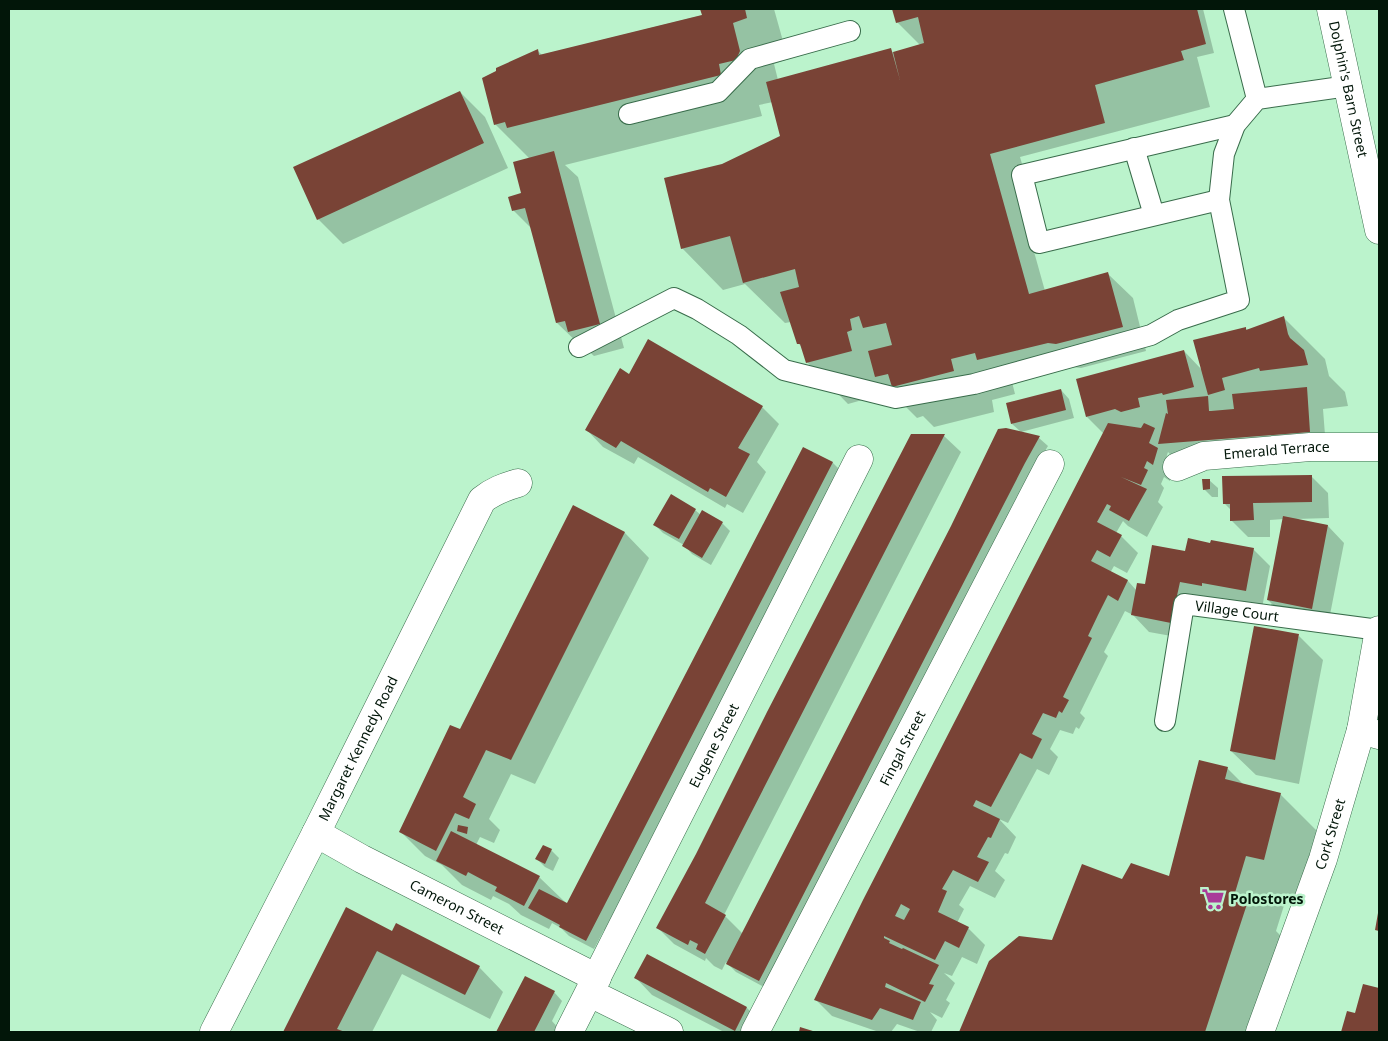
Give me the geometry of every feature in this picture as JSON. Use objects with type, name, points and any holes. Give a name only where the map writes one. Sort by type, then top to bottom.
[{"type":"street","name":"Dolphin's Barn Street","points":[[1331,9],[1379,230]]},
{"type":"street","name":"Emerald Terrace","points":[[1178,467],[1204,456],[1310,447],[1379,447]]},
{"type":"street","name":"Eugene Street","points":[[569,1032],[859,459]]},
{"type":"street","name":"Fingal Street","points":[[755,1032],[1050,464]]},
{"type":"street","name":"Margaret Kennedy Road","points":[[214,1032],[316,833],[482,500],[502,487],[518,483]]},
{"type":"street","name":"Cork Street","points":[[1260,1032],[1370,732],[1379,630]]},
{"type":"street","name":"Cameron Street","points":[[316,833],[593,986],[669,1032]]},
{"type":"lane","points":[[1234,9],[1257,99]]},
{"type":"lane","points":[[628,114],[718,92],[750,59],[850,31]]},
{"type":"lane","points":[[579,347],[674,298],[697,309],[739,335],[784,370],[896,398],[974,384],[1151,335],[1178,320],[1239,300],[1219,200],[1224,154],[1235,125],[1257,99],[1348,86]]},
{"type":"lane","points":[[1219,200],[1039,243],[1022,175],[1235,125]]},
{"type":"lane","points":[[1134,148],[1154,215]]},
{"type":"lane","name":"Village Court","points":[[1165,721],[1184,604],[1379,630]]},
{"type":"building","points":[[700,9],[745,9],[747,18],[733,23],[740,51],[736,60],[719,64],[721,75],[507,128],[505,122],[494,125],[482,78],[496,71],[496,68],[538,49],[539,55],[702,15]]},
{"type":"building","points":[[892,9],[1197,9],[1206,44],[1181,51],[1184,60],[1095,85],[1105,123],[990,154],[1029,294],[1108,272],[1123,327],[1056,344],[1048,343],[977,360],[975,353],[951,359],[954,371],[892,387],[888,374],[875,377],[868,351],[892,345],[886,323],[863,328],[859,316],[850,319],[852,330],[847,332],[852,351],[806,363],[800,344],[797,344],[780,292],[799,287],[795,269],[743,283],[730,236],[681,249],[664,178],[722,164],[780,136],[766,82],[891,48],[900,80],[893,52],[924,43],[918,17],[896,23]]},
{"type":"building","points":[[460,91],[484,143],[317,220],[293,167]]},
{"type":"building","points":[[554,151],[600,324],[568,332],[565,321],[556,323],[525,208],[512,211],[508,197],[521,193],[513,162]]},
{"type":"building","points":[[1284,316],[1288,334],[1304,350],[1308,365],[1260,371],[1259,368],[1222,378],[1225,390],[1208,395],[1193,340],[1246,327],[1246,330]]},
{"type":"building","points":[[648,339],[763,406],[738,448],[750,454],[726,497],[710,488],[708,492],[621,441],[616,448],[585,430],[620,368],[629,374]]},
{"type":"building","points":[[1184,350],[1194,387],[1163,395],[1162,393],[1138,398],[1140,407],[1121,412],[1115,409],[1086,417],[1076,379]]},
{"type":"building","points":[[1307,387],[1310,432],[1158,444],[1166,413],[1168,414],[1166,400],[1208,396],[1209,411],[1234,409],[1232,394]]},
{"type":"building","points":[[1061,389],[1066,410],[1011,424],[1006,403]]},
{"type":"building","points":[[1108,423],[1141,428],[1144,423],[1155,428],[1149,443],[1158,448],[1153,465],[1147,461],[1144,468],[1148,470],[1141,485],[1121,477],[1147,489],[1129,521],[1109,510],[1111,506],[1107,504],[1097,522],[1122,535],[1110,557],[1097,550],[1091,561],[1128,580],[1118,601],[1108,595],[1088,636],[1092,638],[1063,697],[1069,700],[1062,713],[1059,711],[1056,718],[1043,713],[1032,734],[1042,739],[1032,759],[1020,753],[991,807],[976,800],[973,806],[1000,819],[991,838],[988,837],[977,857],[989,862],[978,882],[953,870],[942,889],[947,891],[938,912],[969,927],[959,948],[945,941],[935,960],[884,936],[884,938],[890,941],[889,943],[939,965],[929,984],[934,985],[925,1002],[886,983],[885,987],[921,1002],[913,1020],[880,1008],[872,1020],[814,1000],[863,900]],"holes":[[[901,904],[910,909],[904,920],[895,916]]]},
{"type":"building","points":[[1006,428],[1040,436],[759,981],[726,964],[951,526],[998,429]]},
{"type":"building","points":[[911,434],[945,434],[705,903],[726,915],[705,954],[696,949],[698,944],[690,940],[688,945],[656,928],[696,854],[767,712]]},
{"type":"building","points":[[803,447],[833,462],[586,941],[528,908],[539,889],[567,903]]},
{"type":"building","points":[[1312,475],[1312,502],[1253,503],[1254,520],[1230,521],[1230,504],[1223,504],[1222,476]]},
{"type":"building","points":[[1202,479],[1210,479],[1210,489],[1203,490]]},
{"type":"building","points":[[671,494],[696,509],[679,539],[653,525]]},
{"type":"building","points":[[573,505],[625,532],[511,760],[486,750],[463,797],[476,804],[469,819],[455,813],[436,851],[399,832],[450,725],[460,729]]},
{"type":"building","points":[[702,510],[723,522],[702,558],[682,546]]},
{"type":"building","points":[[1283,516],[1328,525],[1312,609],[1267,600]]},
{"type":"building","points":[[1188,538],[1210,543],[1211,540],[1254,548],[1246,591],[1202,583],[1202,586],[1180,582],[1171,623],[1131,615],[1137,583],[1145,584],[1152,545],[1185,551]]},
{"type":"building","points":[[1254,626],[1299,634],[1275,760],[1230,751]]},
{"type":"building","points":[[1199,760],[1228,767],[1225,779],[1281,793],[1264,860],[1246,856],[1234,896],[1248,901],[1205,1032],[959,1032],[989,961],[1019,936],[1052,940],[1082,864],[1122,879],[1131,863],[1169,876]]},
{"type":"building","points":[[458,825],[468,827],[467,834],[457,831]]},
{"type":"building","points":[[451,831],[540,876],[524,906],[495,891],[497,887],[468,872],[466,876],[436,861]]},
{"type":"building","points":[[543,845],[552,849],[545,864],[535,859]]},
{"type":"building","points":[[346,907],[392,931],[396,923],[480,966],[465,995],[377,951],[337,1029],[345,1032],[283,1032]]},
{"type":"building","points":[[1379,913],[1379,931],[1375,930]]},
{"type":"building","points":[[647,954],[747,1007],[735,1031],[634,978]]},
{"type":"building","points":[[525,976],[555,991],[534,1032],[496,1032]]},
{"type":"building","points":[[1363,984],[1379,988],[1379,1032],[1341,1032],[1347,1011],[1355,1013]]},
{"type":"building","points":[[800,1027],[816,1032],[799,1032]]},
{"type":"place","name":"Polostores","points":[[1213,899]]}]
